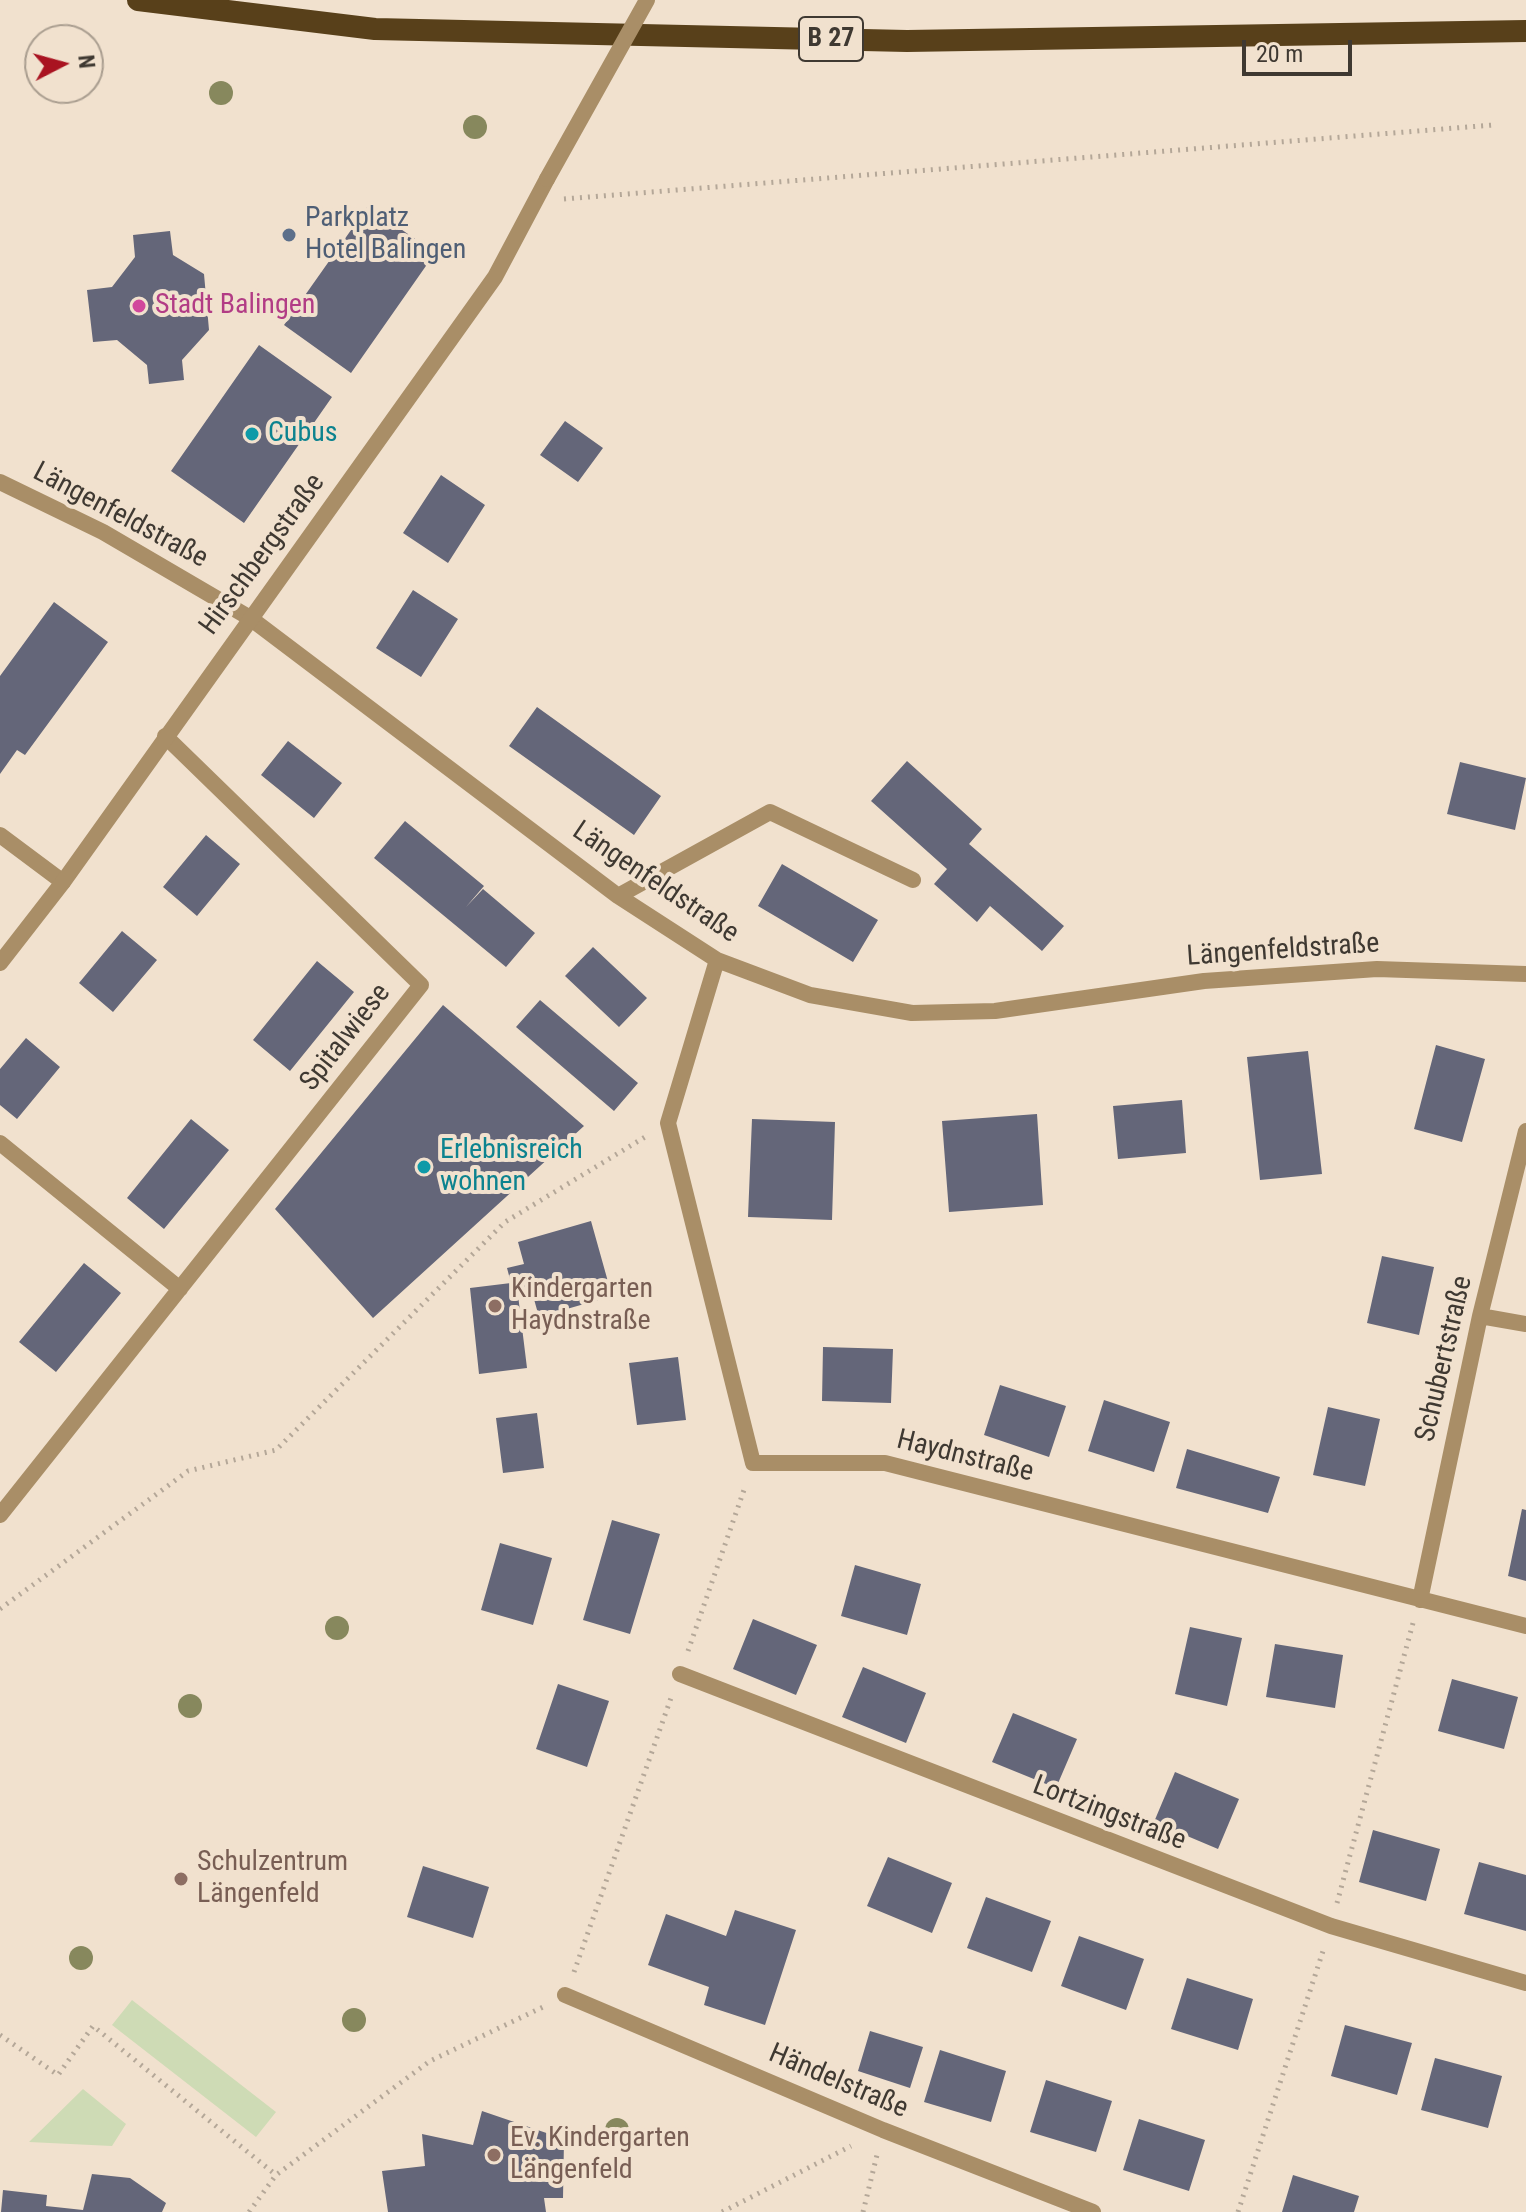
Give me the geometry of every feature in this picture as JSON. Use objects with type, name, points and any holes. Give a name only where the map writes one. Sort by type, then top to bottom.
[{"type":"highway","name":"B 27","points":[[138,0],[375,29],[907,41],[1526,31]]},
{"type":"street","name":"Hirschbergstraße","points":[[0,963],[63,882],[495,277],[647,0]]},
{"type":"street","name":"Längenfeldstraße","points":[[0,482],[103,532],[250,618],[618,896],[717,960],[810,995],[912,1013],[995,1011],[1204,981],[1377,969],[1526,974]]},
{"type":"street","name":"Spitalwiese","points":[[0,1515],[421,985],[165,736]]},
{"type":"street","points":[[618,896],[770,812],[913,880]]},
{"type":"street","points":[[0,835],[63,882]]},
{"type":"street","points":[[717,960],[668,1123],[753,1463]]},
{"type":"street","name":"Schubertstraße","points":[[1420,1600],[1480,1316],[1526,1131]]},
{"type":"street","points":[[0,1143],[180,1289]]},
{"type":"street","points":[[1480,1316],[1526,1324]]},
{"type":"street","name":"Haydnstraße","points":[[753,1463],[885,1463],[1526,1626]]},
{"type":"street","name":"Lortzingstraße","points":[[680,1674],[1331,1926],[1526,1983]]},
{"type":"street","name":"Händelstraße","points":[[565,1995],[883,2130],[1093,2212]]},
{"type":"path","points":[[535,201],[1493,125]]},
{"type":"path","points":[[0,1609],[188,1471],[276,1450],[505,1222],[668,1123]]},
{"type":"path","points":[[565,1995],[753,1463]]},
{"type":"path","points":[[249,2212],[276,2175],[430,2061],[514,2021]]},
{"type":"path","points":[[0,2035],[58,2075],[93,2026],[276,2175]]},
{"type":"path","points":[[722,2212],[883,2130]]},
{"type":"path","points":[[863,2212],[883,2130]]},
{"type":"green space","points":[[132,2000],[276,2112],[256,2137],[112,2025]]},
{"type":"green space","points":[[83,2089],[126,2124],[112,2146],[29,2142]]},
{"type":"building","points":[[368,206],[435,253],[351,373],[284,325]]},
{"type":"building","name":"Stadt Balingen","points":[[170,231],[173,255],[204,274],[209,330],[182,360],[184,380],[149,384],[147,365],[117,340],[93,342],[87,290],[112,287],[135,257],[133,235]]},
{"type":"building","name":"Cubus","points":[[259,345],[332,397],[244,523],[171,471]]},
{"type":"building","points":[[565,421],[603,448],[578,482],[540,455]]},
{"type":"building","points":[[441,475],[485,505],[448,563],[403,533]]},
{"type":"building","points":[[413,590],[458,619],[421,677],[376,648]]},
{"type":"building","points":[[54,602],[108,642],[25,755],[17,750],[0,774],[0,676]]},
{"type":"building","points":[[537,707],[661,796],[634,835],[509,746]]},
{"type":"building","points":[[288,741],[342,783],[314,818],[261,775]]},
{"type":"building","points":[[907,761],[982,829],[969,844],[1064,926],[1042,951],[990,906],[977,922],[934,884],[947,869],[871,801]]},
{"type":"building","points":[[1460,762],[1526,778],[1515,830],[1447,814]]},
{"type":"building","points":[[405,821],[484,886],[466,907],[483,889],[535,933],[506,967],[374,858]]},
{"type":"building","points":[[206,835],[240,864],[197,916],[163,887]]},
{"type":"building","points":[[782,864],[878,920],[853,962],[758,906]]},
{"type":"building","points":[[122,931],[157,960],[113,1012],[79,983]]},
{"type":"building","points":[[593,947],[647,998],[619,1027],[565,976]]},
{"type":"building","points":[[317,961],[354,992],[290,1071],[253,1040]]},
{"type":"building","points":[[540,1000],[638,1083],[614,1111],[516,1027]]},
{"type":"building","name":"Erlebnisreich wohnen","points":[[443,1005],[584,1126],[373,1318],[275,1209]]},
{"type":"building","points":[[26,1038],[60,1067],[17,1119],[0,1105],[0,1069]]},
{"type":"building","points":[[1436,1045],[1485,1059],[1462,1142],[1414,1129]]},
{"type":"building","points":[[1308,1051],[1322,1174],[1260,1180],[1247,1057]]},
{"type":"building","points":[[1182,1100],[1186,1153],[1118,1159],[1113,1106]]},
{"type":"building","points":[[1037,1114],[1043,1205],[949,1212],[942,1121]]},
{"type":"building","points":[[191,1119],[229,1150],[164,1229],[127,1198]]},
{"type":"building","points":[[752,1119],[835,1122],[832,1220],[748,1217]]},
{"type":"building","name":"Kindergarten Haydnstraße","points":[[591,1221],[612,1296],[539,1317],[532,1292],[518,1295],[527,1368],[479,1374],[470,1288],[511,1283],[507,1268],[524,1264],[518,1242]]},
{"type":"building","points":[[1382,1256],[1434,1267],[1419,1335],[1367,1323]]},
{"type":"building","points":[[84,1263],[121,1293],[56,1372],[19,1342]]},
{"type":"building","points":[[823,1347],[893,1349],[891,1403],[822,1401]]},
{"type":"building","points":[[678,1357],[686,1420],[637,1425],[629,1363]]},
{"type":"building","points":[[1000,1385],[1066,1406],[1049,1457],[984,1435]]},
{"type":"building","points":[[1104,1400],[1170,1422],[1154,1472],[1088,1451]]},
{"type":"building","points":[[1328,1407],[1380,1419],[1365,1486],[1313,1475]]},
{"type":"building","points":[[537,1413],[544,1468],[503,1473],[496,1418]]},
{"type":"building","points":[[1187,1449],[1280,1477],[1268,1513],[1176,1488]]},
{"type":"building","points":[[1522,1509],[1526,1510],[1526,1581],[1508,1576]]},
{"type":"building","points":[[612,1520],[660,1534],[630,1634],[583,1620]]},
{"type":"building","points":[[500,1543],[552,1558],[533,1625],[481,1610]]},
{"type":"building","points":[[855,1565],[921,1584],[907,1635],[841,1616]]},
{"type":"building","points":[[753,1619],[817,1645],[796,1695],[733,1669]]},
{"type":"building","points":[[1190,1627],[1242,1638],[1227,1706],[1175,1694]]},
{"type":"building","points":[[1275,1644],[1343,1655],[1335,1708],[1266,1697]]},
{"type":"building","points":[[863,1667],[926,1693],[906,1743],[842,1717]]},
{"type":"building","points":[[1452,1679],[1518,1697],[1504,1749],[1438,1731]]},
{"type":"building","points":[[558,1684],[609,1701],[587,1767],[536,1749]]},
{"type":"building","points":[[1013,1713],[1077,1739],[1056,1788],[992,1762]]},
{"type":"building","points":[[1175,1772],[1239,1799],[1218,1849],[1154,1822]]},
{"type":"building","points":[[1373,1830],[1440,1849],[1426,1901],[1359,1882]]},
{"type":"building","points":[[888,1857],[952,1883],[932,1933],[867,1906]]},
{"type":"building","points":[[1479,1862],[1526,1875],[1526,1931],[1464,1914]]},
{"type":"building","points":[[423,1866],[489,1887],[473,1938],[407,1917]]},
{"type":"building","points":[[986,1897],[1051,1921],[1032,1972],[967,1948]]},
{"type":"building","points":[[735,1910],[796,1930],[765,2025],[704,2005],[709,1987],[648,1965],[666,1914],[726,1936]]},
{"type":"building","points":[[1079,1936],[1144,1959],[1126,2010],[1061,1986]]},
{"type":"building","points":[[1187,1978],[1253,1999],[1238,2050],[1171,2029]]},
{"type":"building","points":[[1345,2025],[1412,2043],[1397,2095],[1331,2076]]},
{"type":"building","points":[[870,2031],[923,2047],[910,2088],[858,2071]]},
{"type":"building","points":[[940,2050],[1006,2071],[991,2122],[924,2102]]},
{"type":"building","points":[[1435,2058],[1502,2076],[1488,2128],[1421,2110]]},
{"type":"building","points":[[1046,2080],[1112,2101],[1096,2152],[1030,2132]]},
{"type":"building","name":"Ev. Kindergarten Längenfeld","points":[[482,2111],[564,2139],[563,2198],[544,2198],[546,2212],[388,2212],[382,2171],[425,2166],[422,2134],[473,2145]]},
{"type":"building","points":[[1139,2119],[1205,2140],[1189,2191],[1123,2170]]},
{"type":"building","points":[[92,2174],[130,2178],[166,2203],[162,2212],[1,2212],[3,2190],[47,2195],[46,2206],[83,2210]]},
{"type":"building","points":[[1293,2175],[1359,2196],[1354,2212],[1282,2212]]},
{"type":"place","name":"Parkplatz Hotel Balingen","points":[[289,235]]},
{"type":"place","name":"Stadt Balingen","points":[[139,306]]},
{"type":"place","name":"Cubus","points":[[252,434]]},
{"type":"place","name":"Erlebnisreich wohnen","points":[[424,1167]]},
{"type":"place","name":"Kindergarten Haydnstraße","points":[[495,1306]]},
{"type":"place","name":"Schulzentrum Längenfeld","points":[[181,1879]]},
{"type":"place","name":"Ev. Kindergarten Längenfeld","points":[[494,2155]]}]
